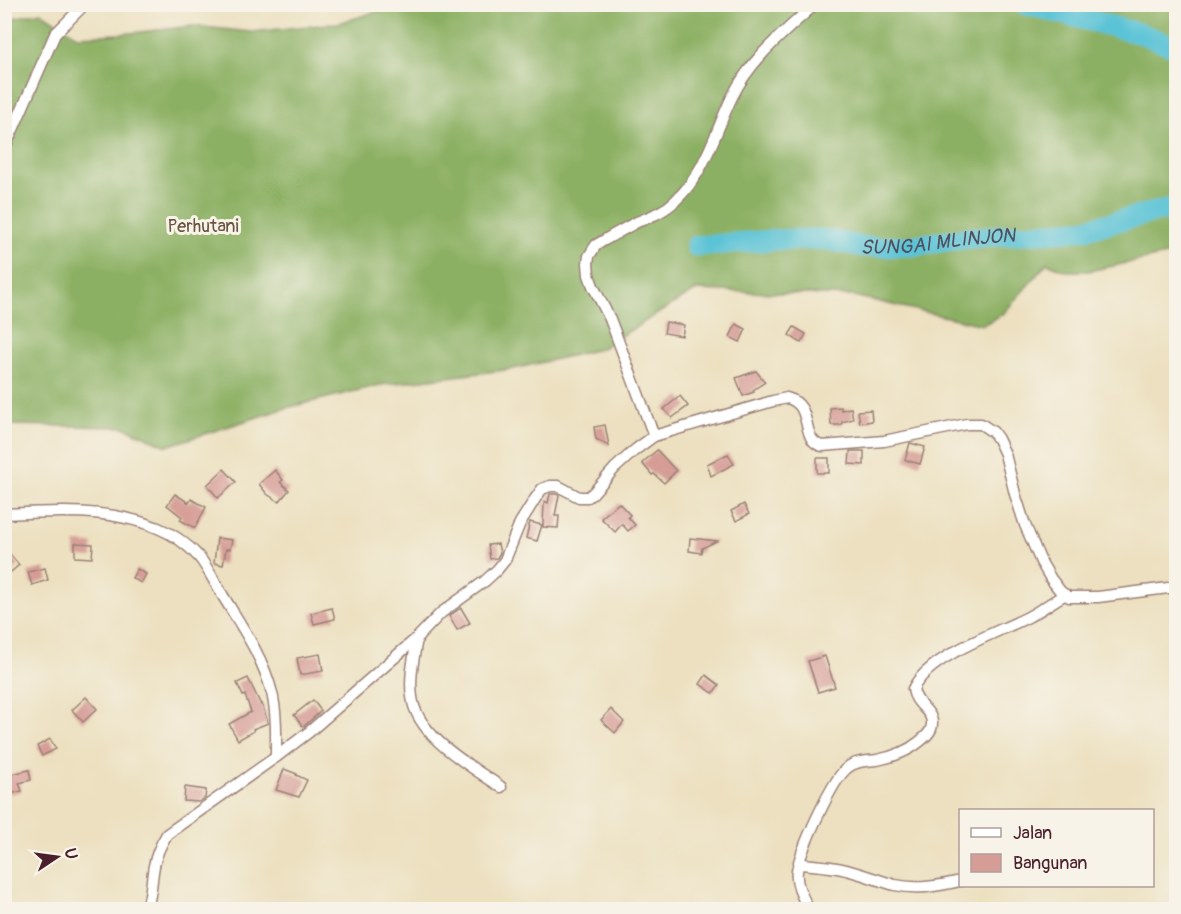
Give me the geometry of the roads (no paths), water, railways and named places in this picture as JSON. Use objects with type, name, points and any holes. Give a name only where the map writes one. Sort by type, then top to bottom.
[{"type":"street","points":[[4,150],[55,34],[85,4]]},
{"type":"street","points":[[654,436],[609,319],[589,275],[589,256],[596,245],[676,201],[703,163],[732,96],[743,78],[765,49],[814,4]]},
{"type":"street","points":[[146,909],[150,899],[156,855],[167,834],[309,732],[417,638],[441,613],[497,570],[505,560],[520,523],[542,489],[558,486],[579,497],[588,497],[635,450],[654,436],[787,398],[801,406],[810,436],[815,443],[822,446],[884,441],[966,424],[981,424],[993,432],[1005,454],[1025,525],[1041,562],[1058,590],[1064,595],[1075,598],[1176,587]]},
{"type":"street","points":[[4,514],[89,512],[141,522],[159,528],[181,540],[199,557],[257,652],[272,694],[276,757]]},
{"type":"street","points":[[809,909],[798,885],[797,871],[821,808],[841,774],[859,763],[903,752],[926,736],[931,728],[931,718],[929,713],[916,701],[913,692],[916,683],[924,674],[959,649],[1031,615],[1064,595]]},
{"type":"street","points":[[417,638],[411,676],[411,695],[417,714],[441,743],[501,786]]},
{"type":"street","points":[[799,864],[849,870],[904,887],[921,888],[959,881]]},
{"type":"street","points":[[4,904],[9,909]]},
{"type":"waterway","name":"SUNGAI MLINJON","points":[[1024,4],[1142,34],[1176,47]]},
{"type":"waterway","name":"SUNGAI MLINJON","points":[[696,246],[823,239],[864,247],[910,246],[968,238],[1081,230],[1176,207]]},
{"type":"park label","name":"Perhutani","points":[[203,226]]}]
